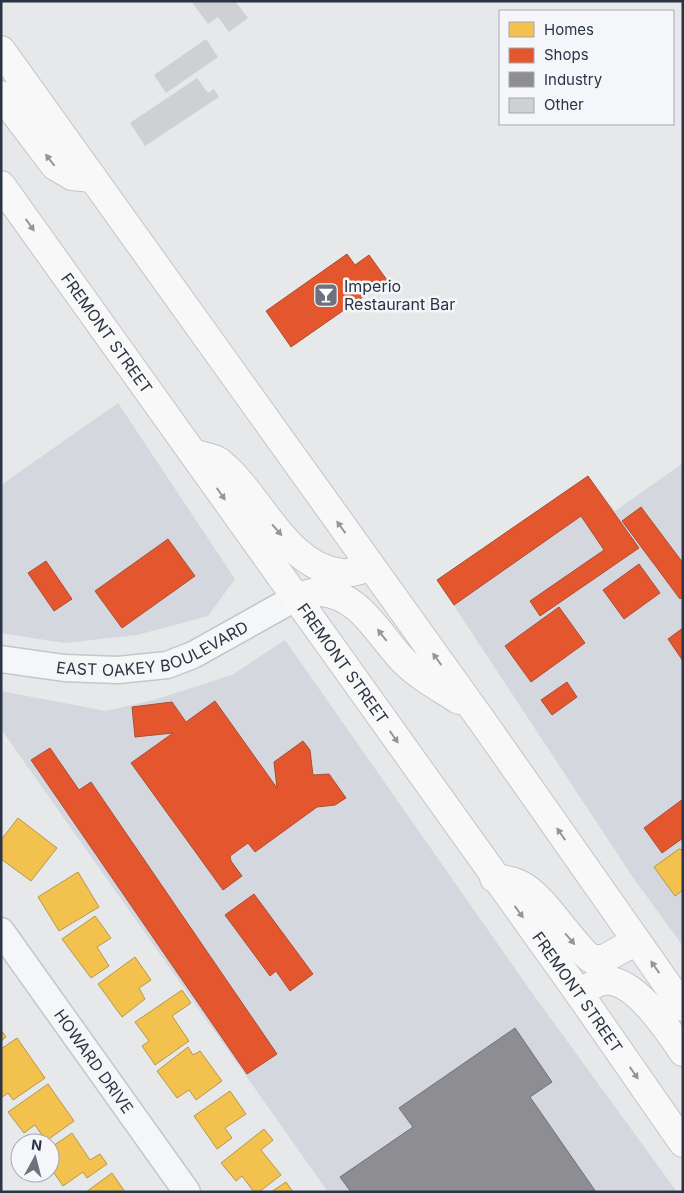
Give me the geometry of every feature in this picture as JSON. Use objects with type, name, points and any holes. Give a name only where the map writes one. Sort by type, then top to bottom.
[{"type":"main road","points":[[1,50],[474,709],[683,1007]]},
{"type":"main road","points":[[1,95],[55,166],[72,176],[93,178]]},
{"type":"main road","name":"FREMONT STREET","points":[[1,185],[494,878],[578,992],[683,1143]]},
{"type":"main road","points":[[192,452],[217,460],[243,487],[294,549],[316,564],[341,573],[371,568]]},
{"type":"main road","points":[[295,598],[321,592],[349,600],[373,623],[400,658],[421,676],[474,709]]},
{"type":"main road","points":[[494,878],[522,886],[538,898],[578,948],[591,959],[604,959],[636,941]]},
{"type":"main road","points":[[578,992],[604,981],[622,984],[638,995],[683,1052]]},
{"type":"street","name":"EAST OAKEY BOULEVARD","points":[[1,658],[64,668],[118,670],[167,665],[194,655],[295,598]]},
{"type":"street","name":"HOWARD DRIVE","points":[[1,932],[187,1192]]},
{"type":"shaded area","points":[[118,403],[235,579],[208,616],[137,635],[64,643],[1,633],[1,485]]},
{"type":"shaded area","points":[[683,463],[683,946],[634,879],[437,580],[588,476],[615,511]]},
{"type":"shaded area","points":[[285,640],[530,990],[677,1192],[328,1192],[1,729],[1,691],[106,711],[157,699],[232,675]]},
{"type":"building: Homes","points":[[18,818],[57,848],[31,881],[1,859],[1,840]]},
{"type":"building: Homes","points":[[679,849],[683,850],[683,890],[675,896],[654,867]]},
{"type":"building: Homes","points":[[78,872],[99,907],[59,931],[38,897]]},
{"type":"building: Homes","points":[[95,916],[111,938],[97,947],[109,966],[91,978],[62,939]]},
{"type":"building: Homes","points":[[135,957],[151,980],[139,988],[145,999],[122,1017],[98,984]]},
{"type":"building: Homes","points":[[182,990],[191,1003],[172,1016],[189,1041],[155,1065],[142,1046],[149,1041],[135,1022]]},
{"type":"building: Homes","points":[[1,1030],[6,1037],[1,1041]]},
{"type":"building: Homes","points":[[17,1038],[45,1078],[13,1100],[8,1093],[1,1098],[1,1049]]},
{"type":"building: Homes","points":[[188,1047],[193,1055],[200,1051],[222,1081],[196,1100],[189,1090],[177,1098],[157,1071]]},
{"type":"building: Homes","points":[[48,1084],[74,1121],[57,1133],[40,1133],[35,1125],[24,1133],[8,1112]]},
{"type":"building: Homes","points":[[230,1091],[246,1114],[225,1128],[232,1138],[217,1149],[194,1116]]},
{"type":"building: Homes","points":[[264,1129],[273,1140],[261,1150],[281,1175],[259,1192],[254,1192],[242,1176],[236,1181],[221,1163]]},
{"type":"building: Homes","points":[[72,1133],[90,1160],[100,1154],[107,1164],[87,1178],[83,1172],[63,1186],[60,1182],[60,1141]]},
{"type":"building: Homes","points":[[112,1173],[125,1192],[86,1192]]},
{"type":"building: Homes","points":[[286,1182],[293,1192],[271,1192]]},
{"type":"building: Shops","name":"Imperio Restaurant Bar","points":[[347,254],[355,265],[369,255],[387,280],[291,347],[266,311]]},
{"type":"building: Shops","points":[[588,476],[639,548],[540,616],[530,601],[604,550],[581,516],[454,605],[437,580]]},
{"type":"building: Shops","points":[[641,507],[683,563],[683,597],[680,599],[622,521]]},
{"type":"building: Shops","points":[[168,539],[195,576],[122,628],[95,591]]},
{"type":"building: Shops","points":[[46,561],[72,599],[54,611],[28,573]]},
{"type":"building: Shops","points":[[639,564],[660,593],[624,619],[603,590]]},
{"type":"building: Shops","points":[[559,607],[585,643],[531,682],[505,646]]},
{"type":"building: Shops","points":[[683,628],[683,661],[668,639]]},
{"type":"building: Shops","points":[[567,682],[577,697],[552,715],[541,700]]},
{"type":"building: Shops","points":[[215,701],[277,788],[274,762],[303,741],[310,750],[313,775],[329,774],[346,798],[335,805],[317,807],[255,852],[248,843],[230,856],[231,861],[242,876],[223,890],[131,763],[173,733],[135,737],[132,707],[172,702],[186,722]]},
{"type":"building: Shops","points":[[50,748],[79,790],[91,782],[277,1054],[247,1074],[31,760]]},
{"type":"building: Shops","points":[[683,799],[683,838],[662,853],[644,828]]},
{"type":"building: Shops","points":[[254,894],[313,974],[290,991],[276,971],[270,976],[225,915]]},
{"type":"building: Industry","points":[[515,1028],[552,1082],[530,1097],[596,1192],[351,1192],[340,1177],[413,1127],[399,1108]]},
{"type":"building: Other","points":[[191,1],[235,1],[248,18],[229,32],[218,17],[208,24]]},
{"type":"building: Other","points":[[206,39],[218,57],[166,93],[154,75]]},
{"type":"building: Other","points":[[197,78],[208,93],[214,89],[219,97],[145,146],[130,123]]},
{"type":"place","name":"Imperio Restaurant Bar","points":[[326,295]]}]
